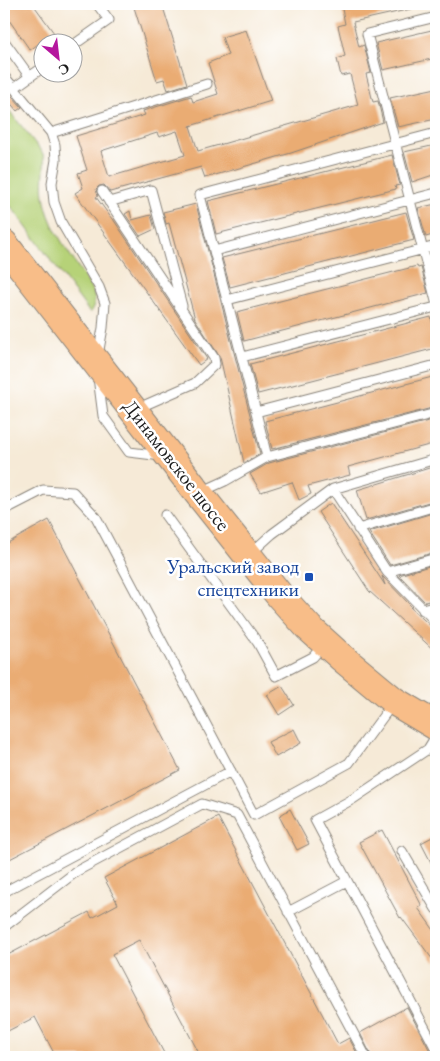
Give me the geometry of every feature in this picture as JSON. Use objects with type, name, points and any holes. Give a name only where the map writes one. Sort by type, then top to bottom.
[{"type":"main road","name":"Динамовское шоссе","points":[[4,244],[198,493],[303,622],[341,657],[394,701],[436,726]]},
{"type":"lane","points":[[82,39],[109,20],[97,4]]},
{"type":"lane","points":[[436,17],[367,34],[436,301]]},
{"type":"lane","points":[[4,41],[30,77],[14,88]]},
{"type":"lane","points":[[4,76],[51,133],[55,145],[56,160],[52,184],[54,202],[61,222],[99,287],[105,303],[104,328],[96,364],[103,416],[129,452],[170,456]]},
{"type":"lane","points":[[51,133],[207,84]]},
{"type":"lane","points":[[267,457],[200,195],[436,133]]},
{"type":"lane","points":[[109,202],[151,190],[184,314]]},
{"type":"lane","points":[[102,191],[214,358],[214,364],[195,383],[134,411]]},
{"type":"lane","points":[[214,251],[436,193]]},
{"type":"lane","points":[[227,300],[436,246]]},
{"type":"lane","points":[[242,358],[436,307]]},
{"type":"lane","points":[[256,412],[436,365]]},
{"type":"lane","points":[[198,493],[225,481],[267,457],[436,413]]},
{"type":"lane","points":[[248,556],[272,534],[333,489],[436,459]]},
{"type":"lane","points":[[333,489],[387,572],[436,622]]},
{"type":"lane","points":[[4,510],[43,490],[72,492],[96,517],[254,815],[349,763],[394,701]]},
{"type":"lane","points":[[358,529],[436,506]]},
{"type":"lane","points":[[165,515],[258,643],[276,676],[313,657],[326,642]]},
{"type":"lane","points":[[387,572],[436,558]]},
{"type":"lane","points":[[423,610],[436,606]]},
{"type":"lane","points":[[436,736],[428,749],[353,799],[315,820],[436,1049]]},
{"type":"lane","points":[[4,892],[231,771]]},
{"type":"lane","points":[[4,927],[77,871],[202,804],[236,814],[366,1057]]},
{"type":"lane","points":[[402,851],[436,909]]},
{"type":"lane","points":[[288,912],[347,881]]},
{"type":"green space","points":[[4,104],[42,152],[44,157],[43,191],[47,209],[57,234],[93,292],[94,303],[90,313],[4,197]]},
{"type":"building","points":[[4,4],[33,4],[53,32],[32,32],[32,49],[30,50],[4,13]]},
{"type":"building","points":[[133,4],[162,4],[187,84],[168,90],[164,79],[157,81]]},
{"type":"building","points":[[341,4],[410,4],[411,9],[353,22],[359,47],[364,45],[371,73],[366,74],[373,102],[378,101],[383,122],[291,153],[205,178],[201,167],[110,192],[104,185],[96,189],[98,196],[96,197],[113,219],[207,359],[199,365],[75,193],[83,188],[78,173],[87,170],[76,136],[145,115],[143,111],[191,96],[193,102],[218,94],[208,63],[228,55],[222,37],[246,30],[271,101],[190,126],[198,151],[358,105],[350,74],[341,76],[337,59],[345,56],[338,26],[345,24]],"holes":[[[177,131],[185,155],[109,177],[101,151],[157,133],[159,137]]]},
{"type":"building","points":[[436,29],[436,58],[383,70],[376,43]]},
{"type":"building","points":[[4,87],[22,107],[17,111],[4,95]]},
{"type":"building","points":[[436,88],[436,119],[398,127],[390,98]]},
{"type":"building","points":[[436,145],[436,174],[412,182],[404,152]]},
{"type":"building","points":[[392,155],[400,185],[395,186],[396,189],[216,234],[208,201]]},
{"type":"building","points":[[196,204],[260,454],[244,463],[220,357],[195,319],[169,223],[166,224],[163,212]]},
{"type":"building","points":[[436,204],[436,234],[426,237],[418,208]]},
{"type":"building","points":[[130,211],[132,220],[151,215],[155,229],[140,236],[125,214]]},
{"type":"building","points":[[406,212],[414,240],[230,287],[222,258]]},
{"type":"building","points":[[417,266],[418,268],[421,267],[428,293],[244,341],[237,312]]},
{"type":"building","points":[[431,317],[436,338],[436,348],[258,394],[250,364]]},
{"type":"building","points":[[436,376],[436,407],[272,449],[265,421]]},
{"type":"building","points":[[436,419],[436,443],[348,467],[350,475],[308,486],[311,494],[299,500],[292,482],[261,492],[250,474],[269,463]]},
{"type":"building","points":[[436,466],[436,500],[366,520],[357,490]]},
{"type":"building","points":[[331,503],[385,585],[382,576],[412,607],[410,607],[436,631],[436,652],[369,591],[318,512]]},
{"type":"building","points":[[436,512],[436,552],[390,565],[369,532]]},
{"type":"building","points":[[49,520],[180,770],[4,862],[4,545]]},
{"type":"building","points":[[436,564],[436,599],[425,602],[399,575]]},
{"type":"building","points":[[282,686],[294,705],[279,715],[267,695]]},
{"type":"building","points":[[294,729],[301,743],[276,757],[268,742]]},
{"type":"building","points":[[290,809],[309,844],[297,850],[279,816]]},
{"type":"building","points":[[218,817],[338,1044],[349,1038],[359,1057],[201,1057],[139,940],[112,954],[166,1057],[56,1057],[35,1017],[4,1033],[4,957],[89,912],[92,918],[118,904],[104,878]]},
{"type":"building","points":[[382,830],[422,906],[418,908],[436,933],[436,964],[400,918],[359,842]]},
{"type":"building","points":[[436,835],[436,872],[421,843]]},
{"type":"building","points":[[407,1007],[430,1051],[418,1057],[372,1057],[360,1033]]},
{"type":"place","name":"Уральский завод спецтехники","points":[[309,577]]}]
